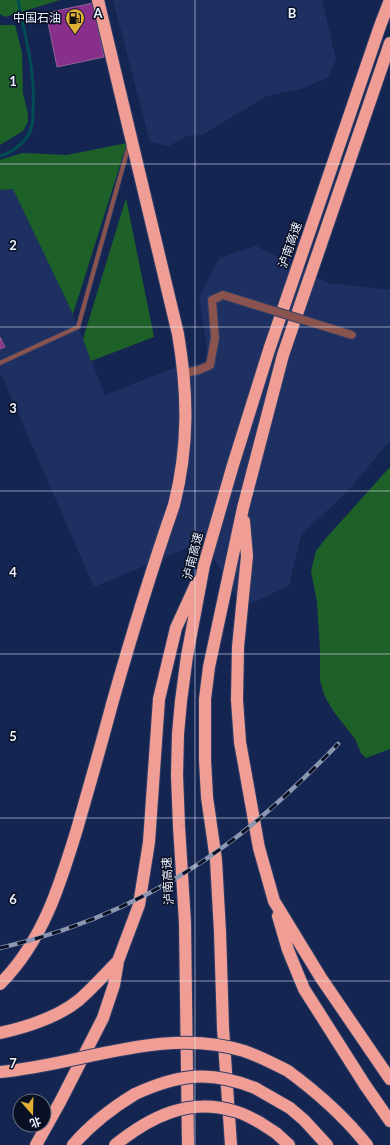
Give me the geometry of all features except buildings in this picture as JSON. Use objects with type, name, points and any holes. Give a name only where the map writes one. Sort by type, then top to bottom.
[{"type":"highway","points":[[0,984],[23,957],[42,927],[57,891],[81,817],[136,622],[179,485],[186,434],[184,373],[172,303],[98,0]]},
{"type":"highway","name":"泸南高速","points":[[188,1145],[186,973],[179,826],[178,734],[187,656],[204,565],[233,465],[269,350],[390,0]]},
{"type":"highway","points":[[231,1145],[223,1028],[216,860],[207,797],[205,760],[205,699],[209,667],[243,508],[283,355],[390,43]]},
{"type":"highway","points":[[243,508],[247,556],[238,647],[237,700],[240,735],[259,848],[288,950],[304,989],[365,1085],[390,1121]]},
{"type":"highway","points":[[36,1145],[104,1018],[114,985],[118,961],[139,904],[149,842],[159,699],[176,628],[204,565]]},
{"type":"highway","points":[[274,901],[321,978],[390,1079]]},
{"type":"highway","points":[[0,1033],[37,1023],[63,1010],[78,1000],[118,961]]},
{"type":"highway","points":[[0,1072],[37,1067],[130,1048],[165,1043],[218,1045],[244,1051],[288,1071],[324,1098],[340,1113],[368,1145]]},
{"type":"highway","points":[[73,1145],[89,1128],[118,1104],[135,1094],[162,1084],[189,1077],[205,1076],[223,1077],[239,1081],[255,1088],[290,1108],[304,1120],[327,1145]]},
{"type":"highway","points":[[115,1145],[150,1120],[164,1114],[190,1107],[216,1107],[234,1111],[259,1122],[276,1133],[290,1145]]},
{"type":"street","points":[[184,373],[199,370],[210,365],[215,338],[212,300],[223,295],[352,335]]},
{"type":"lane","points":[[0,363],[78,327],[131,139]]},
{"type":"shaded area","points":[[113,0],[322,0],[336,59],[329,77],[301,89],[267,96],[202,135],[187,136],[169,146],[150,142]]},
{"type":"shaded area","points":[[13,189],[73,314],[105,395],[171,369],[209,361],[199,297],[219,258],[256,246],[328,283],[390,290],[390,441],[346,493],[301,535],[289,586],[242,607],[204,541],[94,587],[2,376],[0,376],[0,190]]},
{"type":"green space","points":[[0,0],[60,0],[5,17],[0,14]]},
{"type":"green space","points":[[0,25],[15,25],[22,53],[23,93],[28,114],[28,122],[23,131],[0,145]]},
{"type":"green space","points":[[127,143],[73,314],[13,189],[0,190],[0,160],[22,153],[67,155]]},
{"type":"green space","points":[[126,198],[154,337],[91,361],[83,339]]},
{"type":"green space","points":[[390,467],[390,749],[366,758],[361,753],[355,739],[334,712],[325,697],[320,681],[320,649],[317,602],[311,571],[316,551]]},
{"type":"waterway","points":[[0,156],[10,152],[20,145],[28,136],[33,122],[33,82],[27,41],[18,0]]},
{"type":"railway","points":[[0,948],[61,931],[91,920],[121,907],[177,877],[230,842],[259,819],[299,783],[338,744]]},
{"type":"place","name":"中国石油","points":[[75,35]]}]
